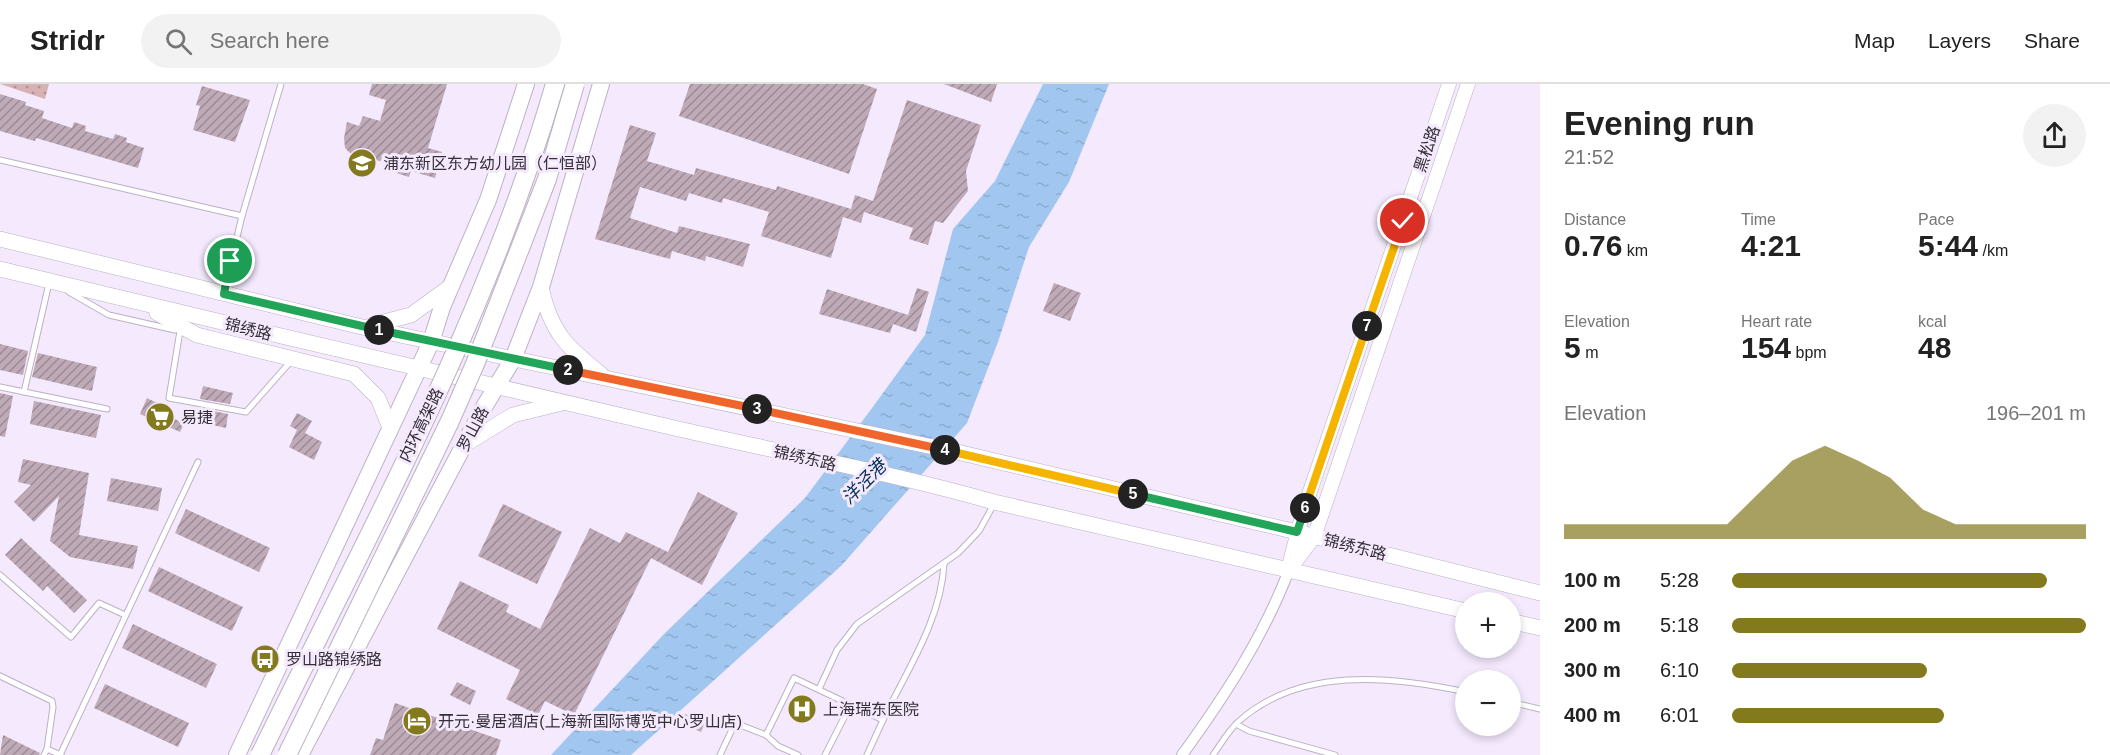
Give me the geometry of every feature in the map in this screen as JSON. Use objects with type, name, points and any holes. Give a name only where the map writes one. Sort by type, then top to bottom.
[{"type":"highway","name":"内环高架路","points":[[260,755],[455,356],[513,213],[555,84]]},
{"type":"highway","name":"内环高架路","points":[[287,755],[450,422],[475,364],[547,179],[575,84]]},
{"type":"main road","points":[[237,755],[431,342],[451,286],[488,200],[526,84]]},
{"type":"main road","name":"罗山路","points":[[300,755],[464,445],[513,359],[541,287],[601,84]]},
{"type":"main road","name":"锦绣路","points":[[0,239],[431,342]]},
{"type":"main road","name":"锦绣路","points":[[0,269],[496,388]]},
{"type":"main road","points":[[362,327],[411,315],[451,286]]},
{"type":"main road","points":[[541,287],[545,306],[559,337],[605,377]]},
{"type":"main road","points":[[139,303],[197,335],[354,374],[378,398],[390,428]]},
{"type":"main road","name":"锦绣东路","points":[[431,342],[851,428],[1297,532],[1540,593]]},
{"type":"main road","name":"锦绣东路","points":[[496,388],[822,463],[934,485],[994,502],[1455,608]]},
{"type":"main road","points":[[464,445],[513,415],[564,403]]},
{"type":"main road","points":[[1521,624],[1540,628]]},
{"type":"street","name":"黑松路","points":[[1182,755],[1233,684],[1281,591],[1289,570],[1297,532],[1449,84]]},
{"type":"street","points":[[1289,570],[1314,537],[1468,84]]},
{"type":"lane","points":[[224,294],[242,216],[280,84]]},
{"type":"lane","points":[[0,160],[242,216]]},
{"type":"lane","points":[[24,392],[50,281],[110,315],[197,335]]},
{"type":"lane","points":[[180,331],[169,398],[246,412],[254,405],[279,370],[292,360]]},
{"type":"lane","points":[[0,387],[107,409]]},
{"type":"lane","points":[[0,676],[51,701],[53,707],[45,752],[61,755],[198,462]]},
{"type":"lane","points":[[819,689],[837,650],[857,624],[944,564],[979,531],[994,502]]},
{"type":"lane","points":[[867,755],[934,614],[941,593],[944,564]]},
{"type":"lane","points":[[0,575],[71,637],[99,603],[125,615]]},
{"type":"lane","points":[[766,735],[794,678],[883,720]]},
{"type":"lane","points":[[1213,755],[1236,723],[1256,708],[1317,682],[1388,680],[1430,684],[1455,690]]},
{"type":"lane","points":[[827,755],[851,704]]},
{"type":"lane","points":[[1521,705],[1540,709]]},
{"type":"lane","points":[[720,755],[735,723],[766,735],[778,746],[798,755]]},
{"type":"lane","points":[[1236,723],[1249,731],[1335,755]]},
{"type":"shaded area","points":[[0,84],[49,84],[45,99]]},
{"type":"water","name":"洋泾港","points":[[1043,84],[1109,84],[1069,182],[1029,247],[998,342],[967,423],[842,565],[631,755],[551,755],[664,634],[805,498],[875,404],[925,335],[953,229],[995,181]]},
{"type":"building","points":[[372,84],[447,84],[428,148],[442,152],[435,178],[411,171],[409,177],[387,170],[389,163],[352,155],[345,148],[347,122],[359,126],[363,116],[380,121],[386,100],[369,95]]},
{"type":"building","points":[[690,84],[863,84],[877,89],[849,174],[679,116]]},
{"type":"building","points":[[944,84],[997,84],[991,102]]},
{"type":"building","points":[[202,86],[250,100],[235,142],[193,130],[200,106],[196,105]]},
{"type":"building","points":[[0,94],[26,102],[25,105],[44,111],[42,118],[72,128],[74,122],[86,126],[85,131],[113,139],[115,134],[127,138],[126,142],[144,148],[138,168],[36,138],[35,141],[0,131]]},
{"type":"building","points":[[907,100],[981,125],[966,171],[968,191],[943,223],[935,221],[928,245],[909,239],[913,228],[864,212],[861,223],[843,217],[831,258],[761,236],[769,212],[723,198],[722,203],[689,193],[686,201],[640,187],[630,218],[677,233],[679,226],[750,244],[743,267],[706,256],[705,261],[672,251],[670,259],[595,239],[630,125],[656,133],[647,161],[694,175],[696,168],[776,190],[777,186],[851,209],[855,195],[873,201]]},
{"type":"building","points":[[1054,283],[1081,293],[1070,321],[1043,311]]},
{"type":"building","points":[[917,288],[929,292],[916,332],[893,324],[890,333],[819,314],[827,289],[908,315]]},
{"type":"building","points":[[0,344],[28,351],[23,375],[0,370]]},
{"type":"building","points":[[38,353],[97,367],[92,391],[32,377]]},
{"type":"building","points":[[203,386],[233,393],[230,404],[200,399]]},
{"type":"building","points":[[0,393],[13,396],[5,437],[0,436]]},
{"type":"building","name":"易捷","points":[[147,398],[159,404],[157,409],[184,424],[180,432],[140,414]]},
{"type":"building","points":[[34,401],[101,415],[96,438],[30,424]]},
{"type":"building","points":[[198,408],[228,414],[226,428],[195,421]]},
{"type":"building","points":[[297,413],[312,421],[305,433],[322,442],[314,460],[289,447],[297,430],[290,426]]},
{"type":"building","points":[[23,459],[89,473],[79,535],[138,546],[133,569],[70,557],[50,541],[59,496],[34,522],[14,502],[31,485],[18,482]]},
{"type":"building","points":[[111,478],[162,488],[158,511],[107,501]]},
{"type":"building","points":[[698,492],[738,513],[702,585],[651,558],[574,715],[545,701],[538,715],[506,699],[520,670],[437,629],[460,581],[509,605],[506,612],[540,629],[590,528],[620,543],[626,532],[668,552]]},
{"type":"building","points":[[503,504],[562,532],[537,584],[478,556]]},
{"type":"building","points":[[186,509],[270,548],[259,572],[175,533]]},
{"type":"building","points":[[21,538],[87,600],[74,613],[47,586],[43,591],[5,555]]},
{"type":"building","points":[[159,567],[243,607],[232,631],[148,591]]},
{"type":"building","points":[[133,624],[217,664],[206,688],[122,648]]},
{"type":"building","points":[[457,682],[476,691],[470,705],[450,695]]},
{"type":"building","points":[[105,684],[189,723],[178,747],[94,708]]},
{"type":"building","name":"开元·曼居酒店(上海新国际博览中心罗山店)","points":[[395,703],[501,740],[496,755],[370,755],[376,738],[383,740]]},
{"type":"building","points":[[685,714],[705,723],[701,732],[680,723]]},
{"type":"building","points":[[3,735],[40,753],[39,755],[0,755]]},
{"type":"place","name":"浦东新区东方幼儿园（仁恒部）","points":[[362,163]]},
{"type":"place","name":"易捷","points":[[160,417]]},
{"type":"place","name":"罗山路锦绣路","points":[[265,659]]},
{"type":"place","name":"上海瑞东医院","points":[[802,709]]},
{"type":"place","name":"开元·曼居酒店(上海新国际博览中心罗山店)","points":[[417,721]]},
{"type":"route","points":[[230,261],[224,294],[404,336],[851,428],[1297,532],[1403,221]]}]
